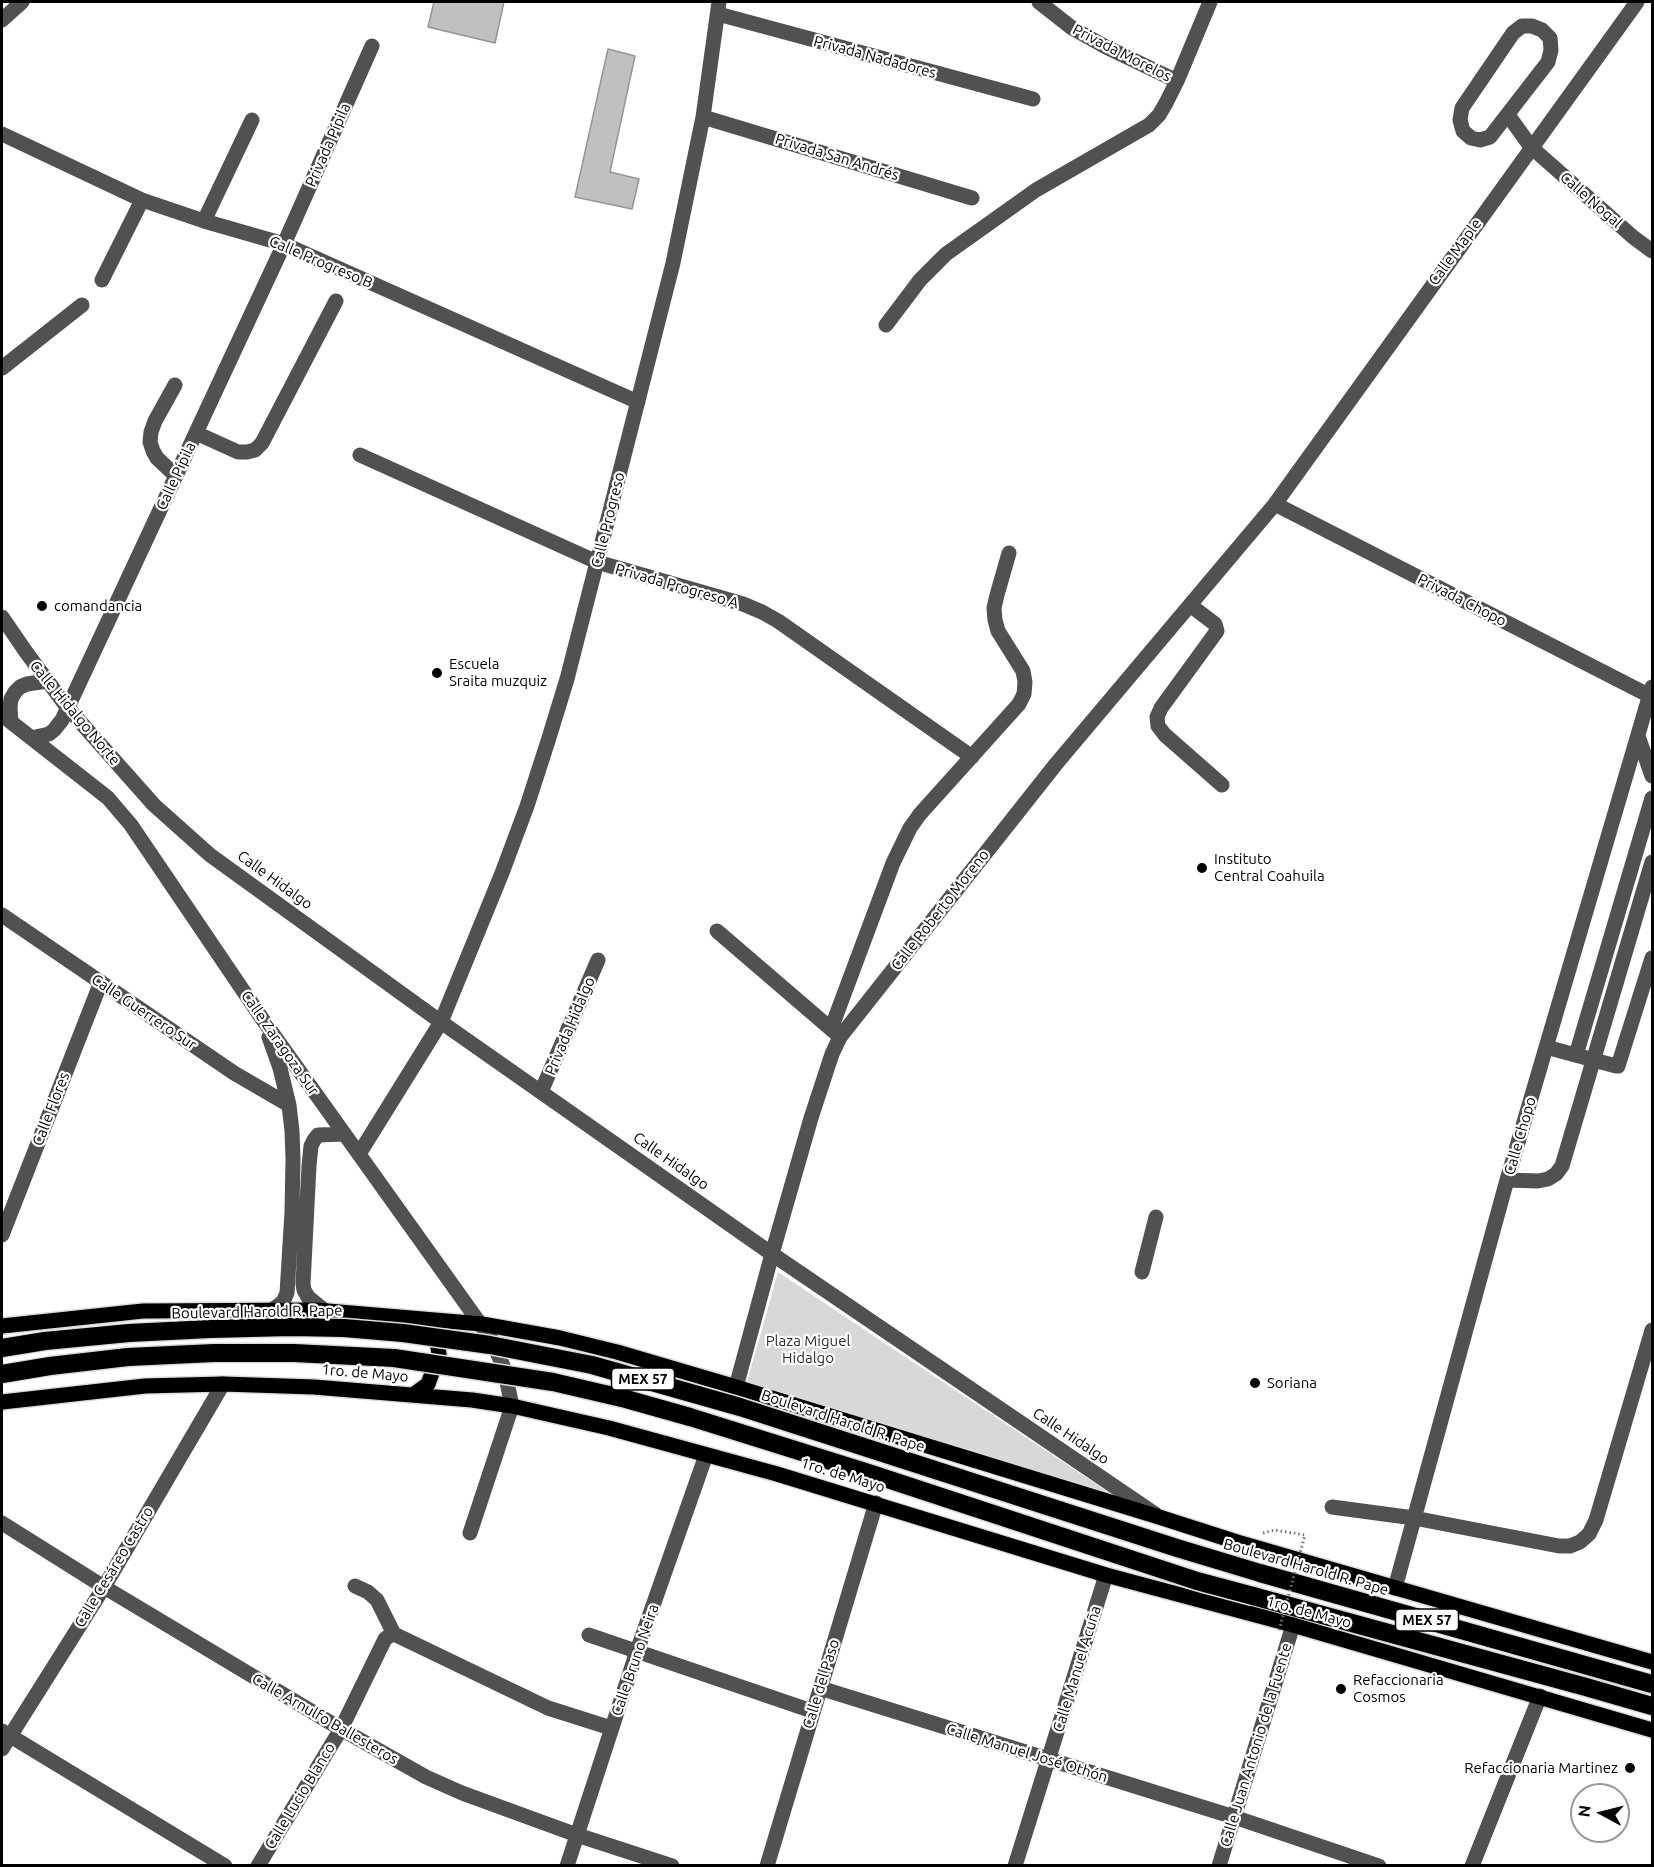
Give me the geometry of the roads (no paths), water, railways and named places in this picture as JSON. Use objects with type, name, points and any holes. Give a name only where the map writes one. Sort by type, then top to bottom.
[{"type":"highway","name":"Boulevard Harold R. Pape","points":[[2,1348],[45,1341],[129,1333],[291,1327],[345,1328],[490,1345],[592,1365],[740,1407],[1177,1548],[1653,1684]]},
{"type":"highway","name":"MEX 57","points":[[2,1374],[128,1357],[214,1353],[294,1353],[394,1358],[553,1382],[690,1417],[872,1474],[1187,1578],[1653,1706]]},
{"type":"main road","points":[[2,1326],[143,1311],[273,1310],[324,1310],[482,1324],[594,1347],[736,1387],[1159,1516]]},
{"type":"main road","points":[[413,1395],[428,1384],[439,1354],[437,1341],[431,1328],[420,1319]]},
{"type":"main road","name":"1ro. de Mayo","points":[[2,1402],[146,1386],[223,1384],[314,1387],[472,1400],[512,1406],[609,1428],[876,1503],[1286,1628],[1540,1696],[1653,1730]]},
{"type":"main road","name":"Calle Hidalgo","points":[[1159,1516],[1182,1525],[1395,1588],[1653,1662]]},
{"type":"street","points":[[2,20],[22,2]]},
{"type":"street","name":"Privada Morelos","points":[[1039,2],[1072,28],[1177,81]]},
{"type":"street","points":[[886,325],[932,266],[946,254],[1036,190],[1149,124],[1166,104],[1210,2]]},
{"type":"street","name":"Calle Maple","points":[[1275,504],[1637,2]]},
{"type":"street","name":"Privada Nadadores","points":[[718,8],[1033,99]]},
{"type":"street","name":"Calle Progreso","points":[[358,1154],[441,1022],[527,806],[567,679],[673,263],[703,117],[718,8]]},
{"type":"street","points":[[1522,26],[1532,26],[1542,30],[1550,38],[1551,50],[1548,62],[1508,115],[1490,137],[1480,140],[1471,138],[1463,130],[1460,120],[1462,108],[1513,33],[1522,26]]},
{"type":"street","name":"Privada Pípila","points":[[284,244],[372,46]]},
{"type":"street","name":"Calle Nogal","points":[[1508,115],[1531,147],[1633,237],[1653,251]]},
{"type":"street","name":"Privada San Andrés","points":[[703,117],[972,198]]},
{"type":"street","points":[[204,221],[252,120]]},
{"type":"street","name":"Calle Progreso B","points":[[2,134],[141,200],[284,244],[638,402]]},
{"type":"street","points":[[102,280],[141,200]]},
{"type":"street","name":"Calle Pípila","points":[[66,706],[284,244]]},
{"type":"street","points":[[196,433],[238,452],[255,450],[261,443],[336,301]]},
{"type":"street","points":[[2,368],[82,305]]},
{"type":"street","points":[[175,385],[155,421],[150,442],[157,458],[176,476]]},
{"type":"street","name":"Privada Progreso A","points":[[360,455],[597,562],[743,604],[762,612],[972,757]]},
{"type":"street","name":"Calle Roberto Moreno","points":[[736,1387],[811,1118],[832,1054],[835,1033],[1275,504]]},
{"type":"street","name":"Privada Chopo","points":[[1275,504],[1651,691]]},
{"type":"street","points":[[717,930],[835,1033],[902,843],[920,813],[1019,704],[1024,694],[1023,671],[998,631],[994,620],[997,595],[1009,553]]},
{"type":"street","points":[[1190,605],[1215,624],[1216,631],[1161,708],[1157,717],[1158,726],[1165,735],[1222,784]]},
{"type":"street","name":"Calle Hidalgo Norte","points":[[2,617],[66,706],[154,806]]},
{"type":"street","points":[[6,718],[15,692],[20,687],[47,681]]},
{"type":"street","name":"Calle Chopo","points":[[1395,1588],[1508,1180],[1651,691]]},
{"type":"street","points":[[31,738],[43,736],[54,730],[62,720],[66,706]]},
{"type":"street","name":"Calle Zaragoza Sur","points":[[6,718],[94,787],[120,812],[263,1020],[482,1324],[499,1353],[512,1406]]},
{"type":"street","points":[[1638,736],[1653,776]]},
{"type":"street","points":[[1576,1056],[1653,798]]},
{"type":"street","name":"Calle Hidalgo","points":[[154,806],[210,855],[441,1022],[772,1254],[1159,1516]]},
{"type":"street","points":[[1508,1180],[1548,1179],[1562,1166],[1653,862]]},
{"type":"street","name":"Calle Guerrero Sur","points":[[2,915],[234,1073],[289,1105]]},
{"type":"street","points":[[1546,1047],[1594,1061],[1618,1065],[1653,958]]},
{"type":"street","name":"Privada Hidalgo","points":[[541,1092],[598,960]]},
{"type":"street","name":"Calle Flores","points":[[2,1235],[100,982]]},
{"type":"street","points":[[263,1020],[280,1068],[289,1105],[292,1131],[292,1201],[287,1293],[283,1302],[273,1310]]},
{"type":"street","points":[[324,1310],[308,1297],[303,1284],[311,1146],[318,1135],[344,1134]]},
{"type":"street","points":[[1142,1272],[1156,1216]]},
{"type":"street","points":[[1332,1507],[1414,1518],[1559,1546],[1570,1546],[1580,1542],[1589,1534],[1596,1520],[1653,1330]]},
{"type":"street","name":"Calle Cesáreo Castro","points":[[2,1749],[6,1733],[104,1587],[223,1384]]},
{"type":"street","points":[[470,1533],[512,1406]]},
{"type":"street","name":"Calle Bruno Neira","points":[[567,1866],[637,1651],[706,1455]]},
{"type":"street","name":"Calle del Paso","points":[[767,1866],[876,1503]]},
{"type":"street","name":"Calle Arnulfo Ballesteros","points":[[2,1523],[341,1729],[443,1786],[577,1835],[672,1866]]},
{"type":"street","name":"Calle Manuel Acuña","points":[[1015,1866],[1106,1575]]},
{"type":"street","points":[[355,1586],[368,1592],[377,1600],[394,1634],[548,1708],[611,1728]]},
{"type":"street","name":"Calle Juan Antonio de la Fuente","points":[[1219,1866],[1286,1628]]},
{"type":"street","name":"Calle Lucio Blanco","points":[[258,1866],[341,1729],[385,1640],[389,1635],[394,1634]]},
{"type":"street","points":[[589,1635],[812,1711]]},
{"type":"street","name":"Calle Manuel José Othón","points":[[820,1688],[1234,1817],[1379,1866]]},
{"type":"street","points":[[1472,1866],[1540,1696]]},
{"type":"street","points":[[6,1733],[225,1866]]},
{"type":"place","name":"comandancia","points":[[42,606]]},
{"type":"place","name":"Escuela Sraita muzquiz","points":[[437,673]]},
{"type":"place","name":"Instituto Central Coahuila","points":[[1202,868]]},
{"type":"place","name":"Soriana","points":[[1255,1383]]},
{"type":"place","name":"Refaccionaria Cosmos","points":[[1341,1689]]},
{"type":"place","name":"Refaccionaria Martinez","points":[[1630,1768]]},
{"type":"park label","name":"Plaza Miguel Hidalgo","points":[[808,1350]]}]
